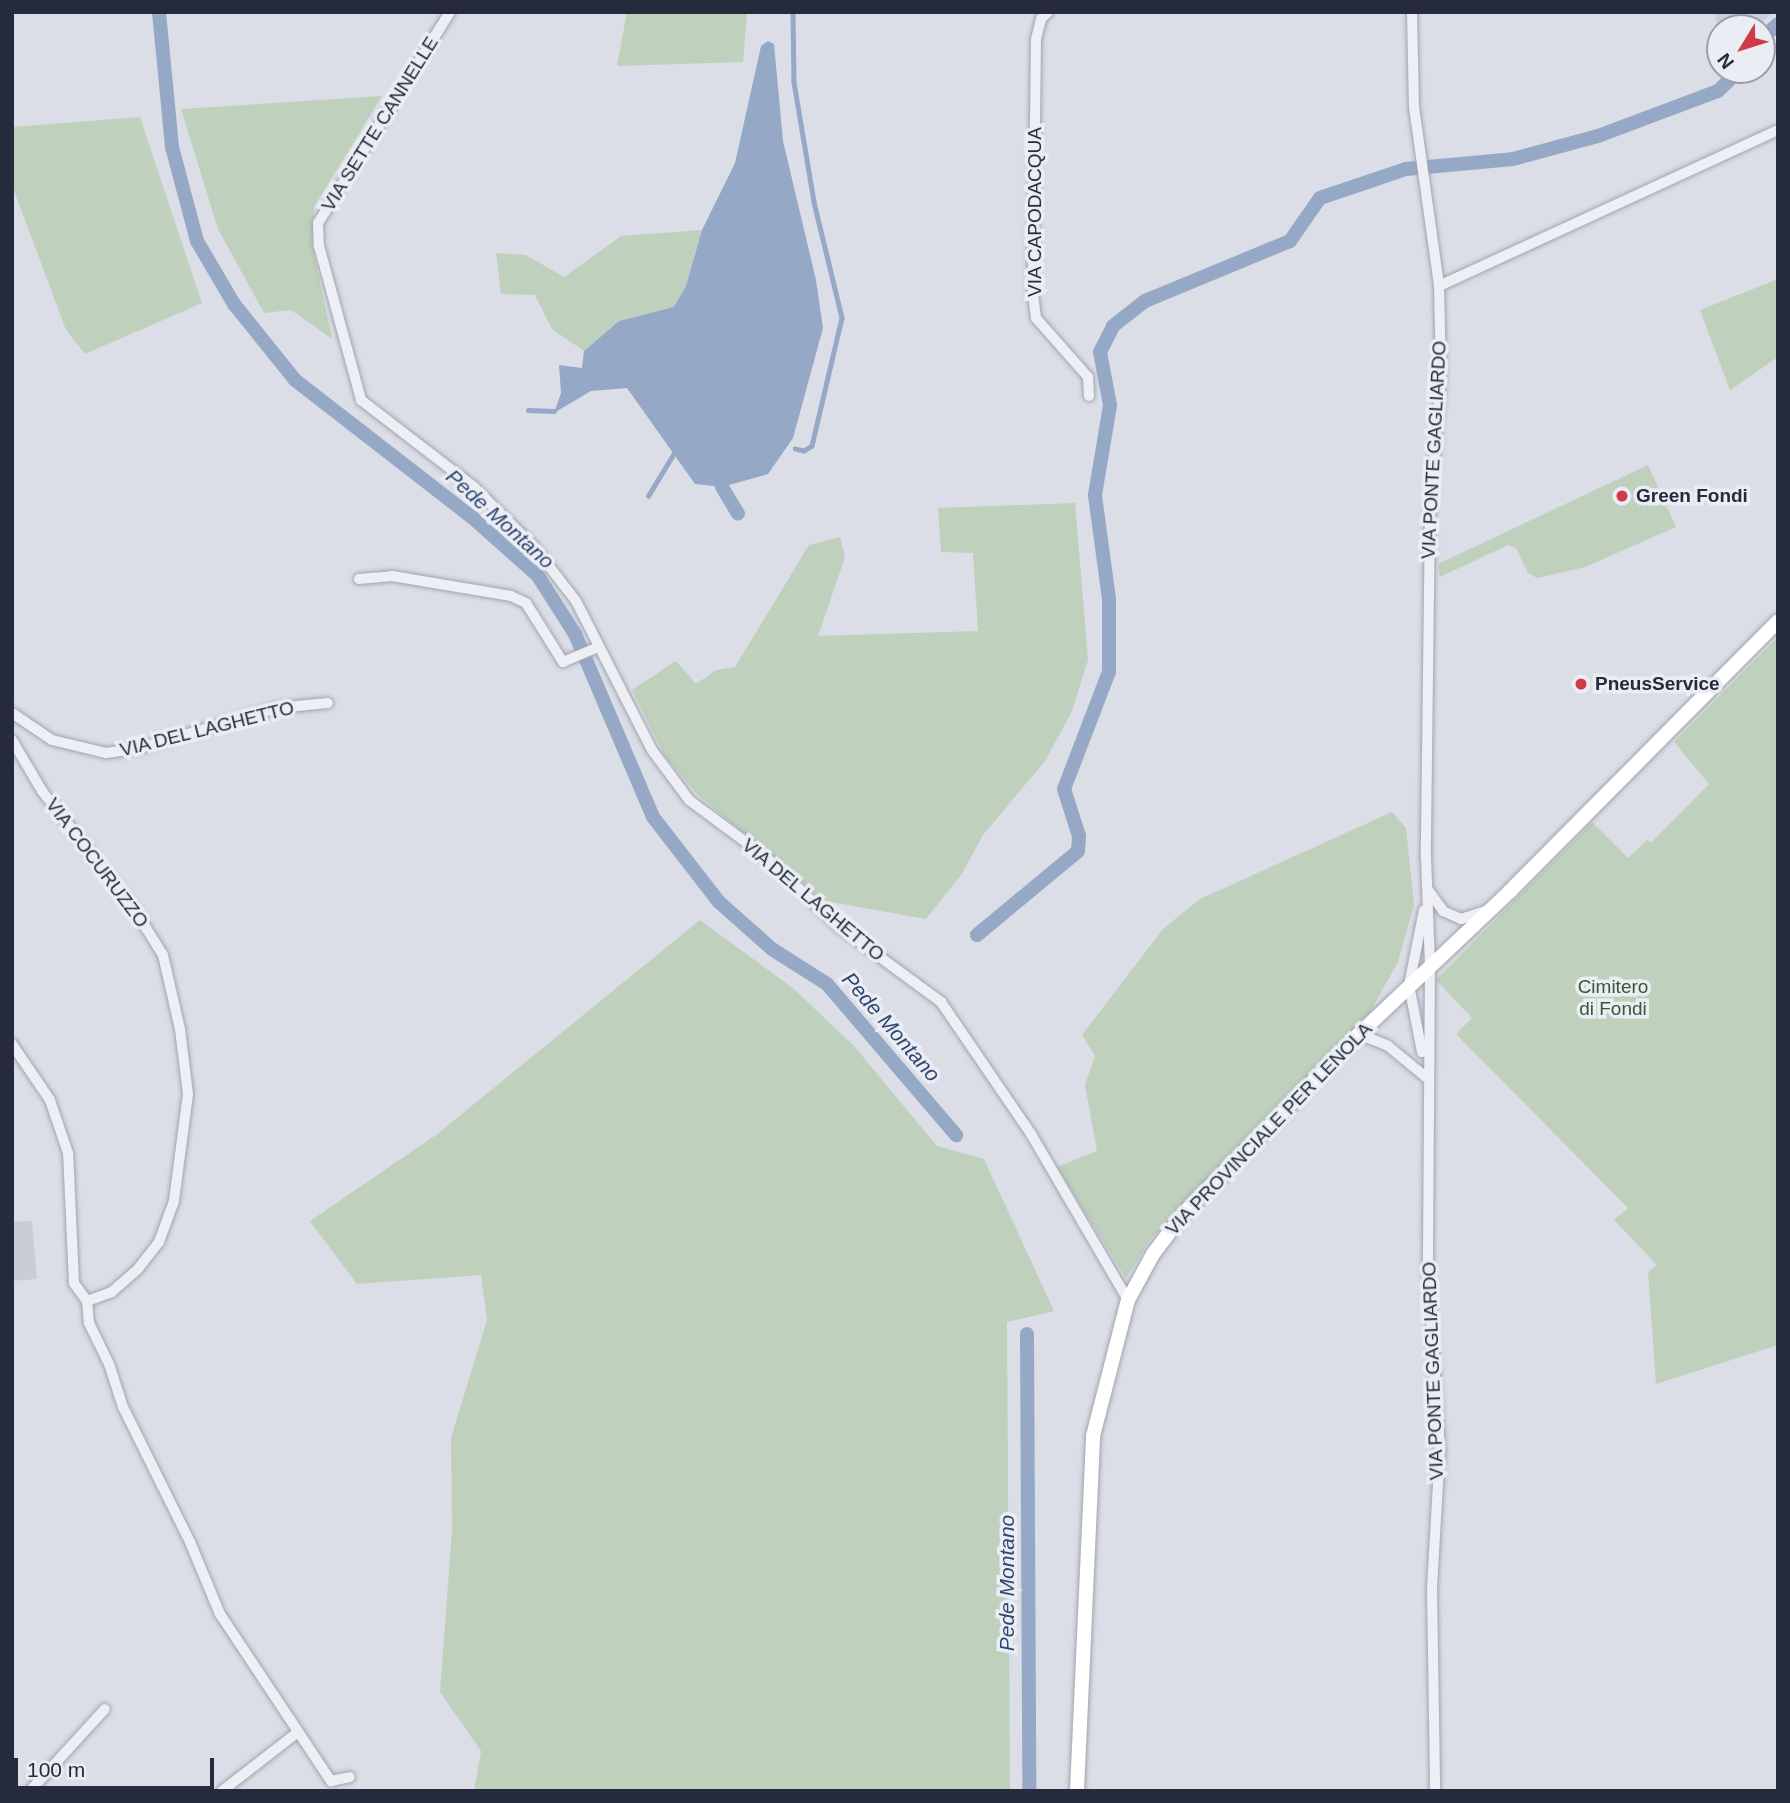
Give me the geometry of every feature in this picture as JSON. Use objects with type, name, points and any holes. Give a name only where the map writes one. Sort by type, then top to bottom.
[{"type":"main road","name":"VIA PROVINCIALE PER LENOLA","points":[[1077,1791],[1093,1436],[1128,1300],[1153,1254],[1184,1213],[1359,1034],[1488,910],[1778,621]]},
{"type":"street","name":"VIA SETTE CANNELLE","points":[[450,12],[318,223],[319,246],[361,400],[474,487],[535,548],[576,601],[596,645]]},
{"type":"street","name":"VIA CAPODACQUA","points":[[1048,12],[1041,19],[1036,38],[1033,293],[1036,318],[1088,377],[1088,396]]},
{"type":"street","name":"VIA PONTE GAGLIARDO","points":[[1413,13],[1420,160],[1439,286],[1441,377],[1430,510],[1430,964],[1427,1078],[1428,1270],[1440,1449],[1432,1589],[1435,1791]]},
{"type":"street","points":[[1439,286],[1778,130]]},
{"type":"street","points":[[359,579],[392,576],[510,596],[526,603],[563,662],[570,663],[596,645]]},
{"type":"street","name":"VIA DEL LAGHETTO","points":[[596,645],[652,750],[689,800],[767,858],[839,927],[940,1002],[1031,1134],[1128,1300]]},
{"type":"street","name":"VIA DEL LAGHETTO","points":[[12,713],[51,740],[106,753],[141,748],[277,708],[328,703]]},
{"type":"street","name":"VIA COCURUZZO","points":[[12,740],[42,791],[131,904],[163,955],[180,1029],[188,1094],[174,1201],[159,1242],[138,1269],[111,1292],[87,1301]]},
{"type":"street","points":[[1428,890],[1443,911],[1461,919],[1488,910]]},
{"type":"street","name":"VIA PONTE GAGLIARDO","points":[[1427,1078],[1409,985],[1428,890]]},
{"type":"street","points":[[1359,1034],[1388,1046],[1427,1078]]},
{"type":"street","points":[[12,1044],[50,1100],[68,1153],[74,1283],[87,1301],[89,1323],[110,1364],[123,1407],[220,1614],[331,1781],[350,1777]]},
{"type":"street","points":[[30,1791],[105,1709]]},
{"type":"street","points":[[222,1791],[298,1732]]},
{"type":"shaded area","points":[[1715,12],[1773,12],[1771,14]]},
{"type":"shaded area","points":[[32,1221],[37,1279],[12,1281],[12,1222]]},
{"type":"green space","points":[[627,12],[747,12],[743,62],[617,66]]},
{"type":"green space","points":[[382,96],[314,207],[312,244],[332,339],[291,310],[264,313],[218,229],[181,109]]},
{"type":"green space","points":[[140,117],[202,303],[85,354],[66,330],[12,185],[12,127]]},
{"type":"green space","points":[[702,230],[686,286],[674,308],[619,321],[584,351],[552,329],[535,295],[501,294],[496,253],[526,255],[564,277],[621,236]]},
{"type":"green space","points":[[1778,279],[1778,357],[1730,390],[1700,310]]},
{"type":"green space","name":"Green Fondi","points":[[1648,465],[1676,527],[1585,567],[1537,578],[1528,573],[1516,548],[1508,545],[1440,577],[1438,564]]},
{"type":"green space","points":[[1075,503],[1088,660],[1072,711],[1045,761],[983,835],[961,875],[926,919],[825,901],[697,794],[665,756],[632,690],[676,661],[696,684],[716,670],[735,667],[809,545],[840,537],[845,557],[818,636],[978,631],[973,553],[941,552],[938,508]]},
{"type":"green space","name":"Cimitero di Fondi","points":[[1778,637],[1778,1345],[1656,1384],[1648,1272],[1657,1265],[1614,1220],[1628,1208],[1456,1034],[1472,1018],[1436,980],[1592,822],[1628,858],[1647,840],[1651,843],[1709,784],[1674,742]]},
{"type":"green space","points":[[1392,812],[1406,828],[1414,905],[1398,962],[1370,1012],[1150,1240],[1126,1278],[1057,1167],[1097,1151],[1085,1085],[1095,1056],[1082,1035],[1163,929],[1200,899]]},
{"type":"green space","points":[[700,920],[794,989],[854,1046],[937,1146],[984,1159],[1054,1311],[1007,1322],[1010,1791],[474,1791],[481,1751],[440,1692],[452,1531],[451,1438],[487,1320],[481,1275],[357,1284],[310,1221],[436,1135]]},
{"type":"water","points":[[768,41],[774,44],[783,141],[816,280],[823,328],[793,438],[768,474],[722,487],[695,484],[627,388],[591,391],[554,413],[561,393],[559,365],[582,368],[584,351],[619,321],[674,307],[686,286],[702,230],[735,163],[761,46]]},
{"type":"waterway","name":"Pede Montano","points":[[159,12],[172,147],[197,241],[234,304],[295,380],[473,518],[538,576],[575,634],[653,817],[719,902],[772,949],[827,984],[956,1135]]},
{"type":"waterway","points":[[793,12],[794,82],[814,202],[842,318],[812,446],[804,451],[795,449]]},
{"type":"waterway","points":[[977,935],[1078,851],[1079,836],[1064,789],[1109,672],[1109,599],[1095,495],[1110,405],[1100,352],[1113,326],[1145,301],[1290,241],[1320,198],[1406,169],[1513,159],[1598,136],[1718,91],[1725,84]]},
{"type":"waterway","points":[[528,410],[554,411]]},
{"type":"waterway","points":[[648,496],[674,453]]},
{"type":"waterway","points":[[722,487],[738,514]]},
{"type":"waterway","name":"Pede Montano","points":[[1027,1334],[1029,1791]]},
{"type":"place","name":"Green Fondi","points":[[1622,496]]},
{"type":"place","name":"PneusService","points":[[1581,684]]}]
